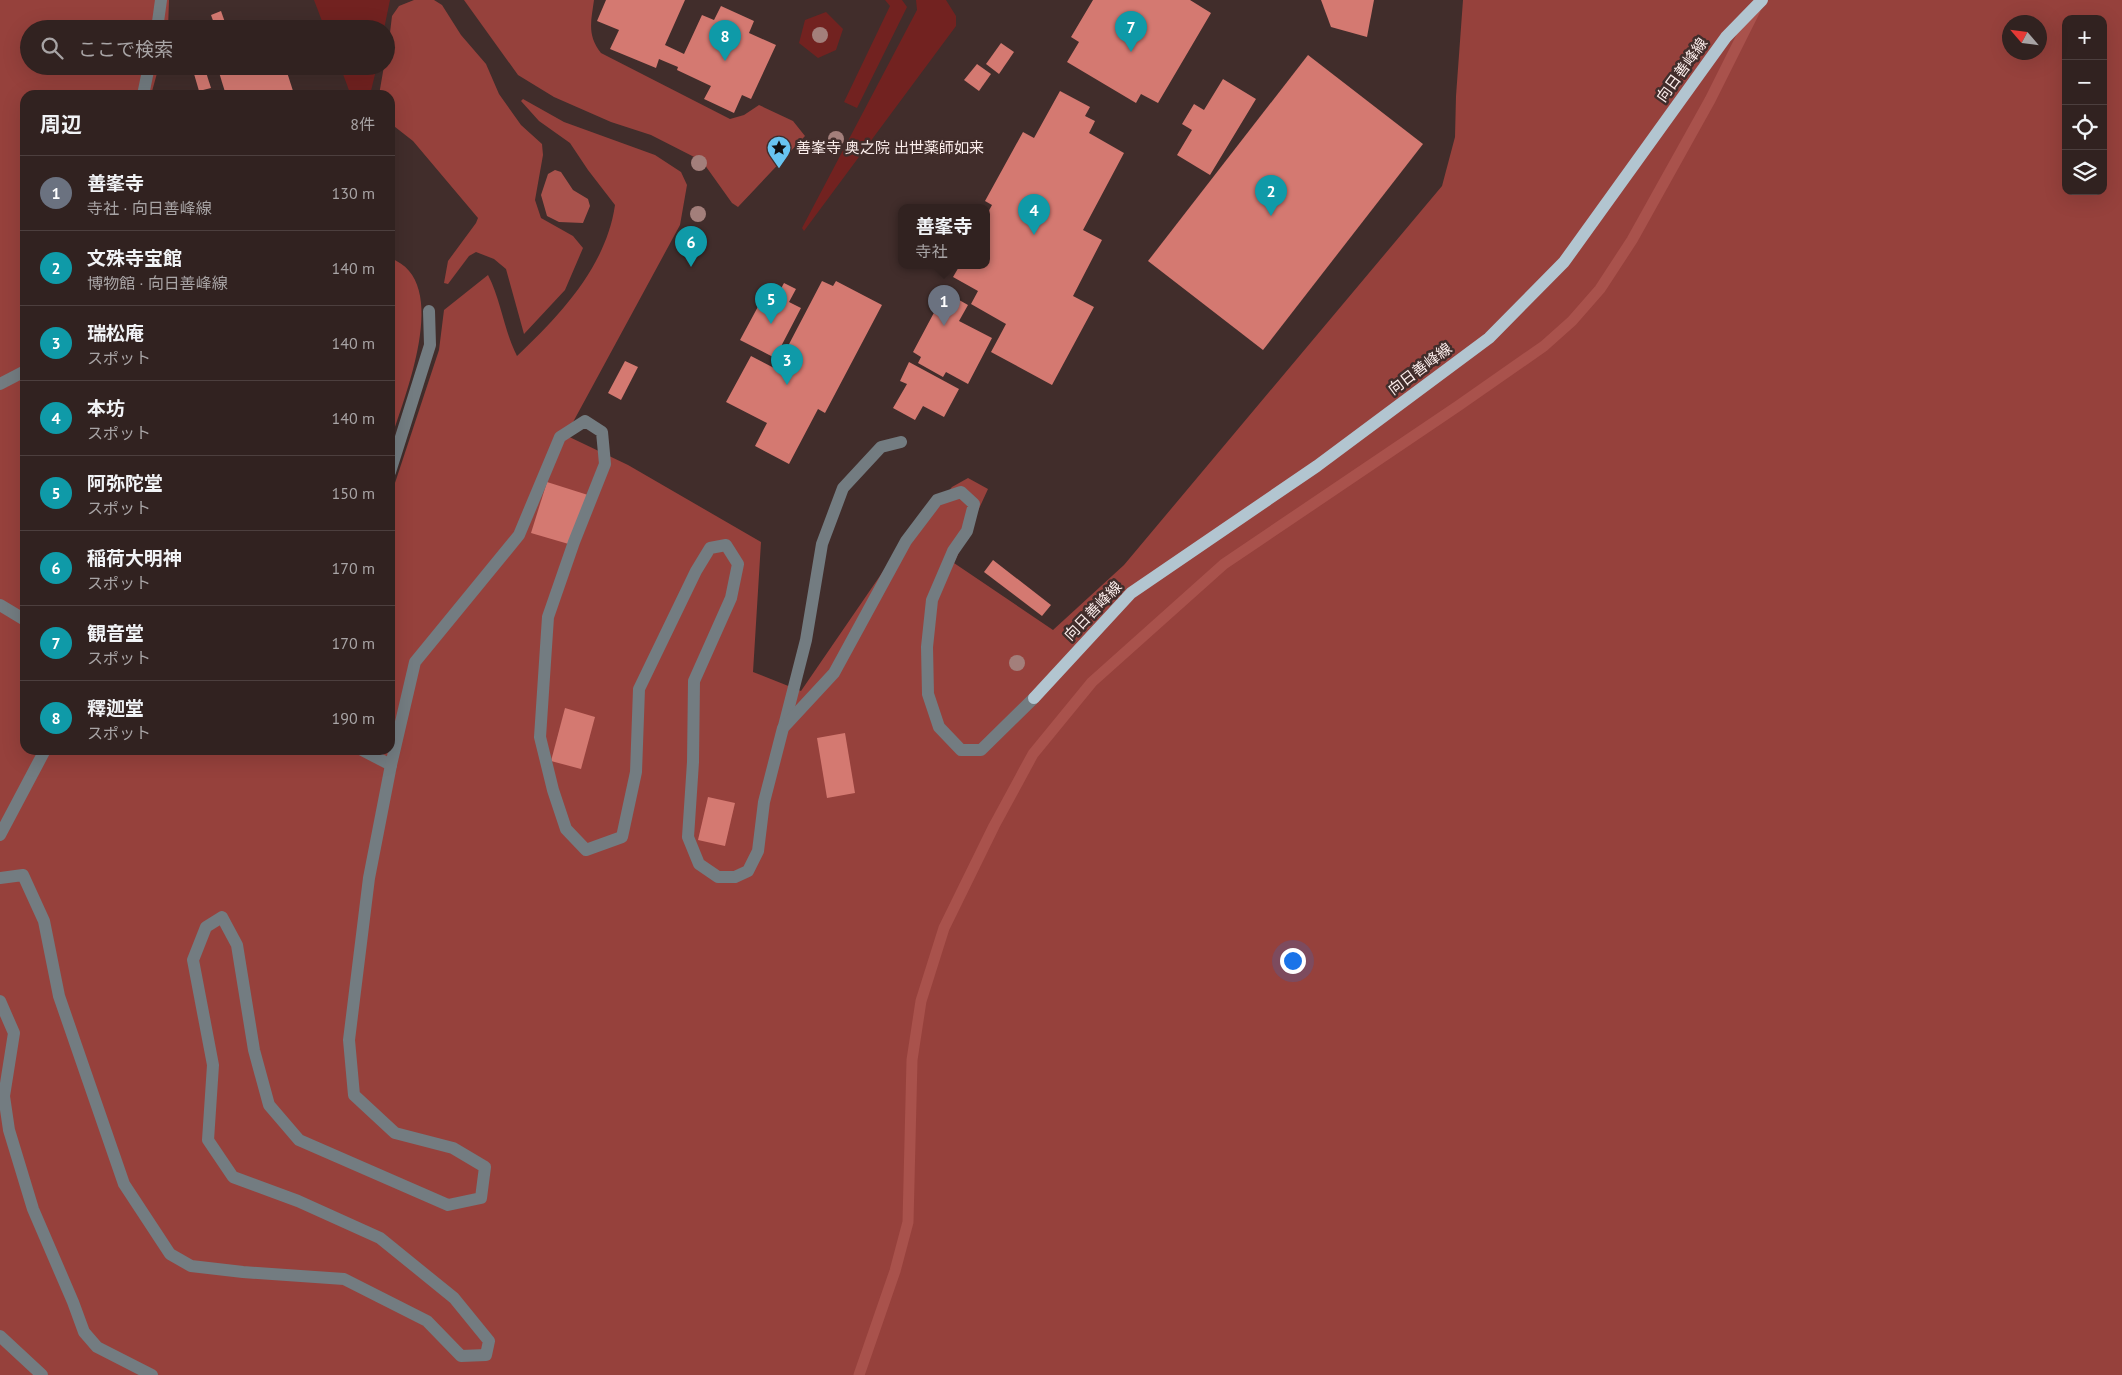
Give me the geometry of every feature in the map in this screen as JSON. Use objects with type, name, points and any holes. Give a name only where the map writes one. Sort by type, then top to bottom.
[{"type":"main road","name":"向日善峰線","points":[[1034,698],[1132,593],[1317,466],[1489,338],[1564,262],[1726,37],[1762,0]]},
{"type":"street","points":[[158,20],[161,0]]},
{"type":"street","points":[[144,90],[147,75]]},
{"type":"street","points":[[395,456],[430,345],[429,311]]},
{"type":"street","points":[[0,384],[20,374]]},
{"type":"street","points":[[395,749],[416,662],[520,535],[560,437],[585,421],[602,432],[605,464],[574,542],[548,617],[540,737],[553,790],[566,829],[586,850],[622,837],[636,772],[639,689],[696,572],[710,548],[726,545],[738,564],[731,598],[694,681],[693,762],[688,837],[699,864],[718,877],[735,877],[748,871],[758,851],[764,802],[806,640],[822,544],[843,488],[881,448],[901,442]]},
{"type":"street","points":[[783,728],[834,673],[906,541],[937,500],[961,492],[974,504],[967,531],[953,551],[932,600],[927,647],[928,694],[940,727],[961,750],[980,750],[1034,698]]},
{"type":"street","points":[[0,605],[20,617]]},
{"type":"street","points":[[0,835],[42,755]]},
{"type":"street","points":[[372,755],[391,765]]},
{"type":"street","points":[[0,878],[23,875],[40,913],[60,996],[124,1184],[170,1254],[191,1266],[243,1272],[344,1279],[427,1321],[461,1356],[486,1355],[489,1341],[454,1298],[380,1238],[298,1201],[233,1177],[208,1140],[213,1066],[193,960],[206,927],[222,917],[237,945],[254,1050],[268,1105],[298,1140],[448,1205],[481,1198],[485,1167],[453,1148],[395,1133],[354,1095],[349,1040],[369,878],[393,755]]},
{"type":"street","points":[[0,1001],[14,1033],[4,1096],[9,1130],[33,1209],[84,1332],[97,1347],[152,1375]]},
{"type":"street","points":[[0,1336],[42,1375]]},
{"type":"shaded area","points":[[0,0],[169,0],[168,20],[20,20],[20,75],[157,75],[152,90],[20,90],[20,755],[395,755],[395,483],[439,350],[444,310],[488,275],[517,356],[565,307],[579,288],[602,249],[610,228],[615,205],[570,143],[539,121],[521,101],[523,99],[564,122],[655,155],[681,172],[687,185],[680,225],[572,424],[561,433],[628,465],[761,542],[753,672],[801,691],[895,554],[952,487],[968,478],[988,489],[954,563],[1053,630],[1124,565],[1442,186],[1455,137],[1463,0],[2122,0],[2122,1375],[0,1375]]},
{"type":"shaded area","points":[[314,0],[390,0],[386,20],[322,20]]},
{"type":"shaded area","points":[[414,0],[434,0],[442,5],[461,35],[486,64],[499,94],[521,125],[542,144],[543,155],[535,200],[541,218],[573,236],[583,248],[565,290],[524,334],[506,269],[494,259],[476,252],[469,256],[448,284],[444,283],[448,261],[478,218],[413,141],[395,127],[395,90],[380,90],[382,75],[395,75],[395,20],[392,20],[399,6]]},
{"type":"shaded area","points":[[464,0],[594,0],[591,28],[594,40],[601,53],[730,119],[744,115],[759,105],[793,121],[805,136],[738,207],[732,203],[702,161],[651,135],[611,122],[554,97],[518,75]]},
{"type":"shaded area","points":[[885,0],[902,0],[907,7],[857,108],[844,102],[890,6]]},
{"type":"shaded area","points":[[916,0],[946,0],[956,16],[956,26],[804,231],[802,228],[917,10]]},
{"type":"shaded area","points":[[826,12],[843,29],[836,50],[818,58],[799,43],[805,20]]},
{"type":"shaded area","points":[[343,75],[375,75],[371,90],[349,90]]},
{"type":"shaded area","points":[[555,170],[561,172],[573,190],[588,199],[590,206],[583,223],[559,222],[547,216],[541,195],[548,174]]},
{"type":"shaded area","points":[[395,261],[409,271],[419,290],[422,315],[413,371],[395,427]]},
{"type":"building","points":[[606,0],[685,0],[665,45],[684,54],[702,15],[714,20],[721,6],[754,21],[749,33],[776,45],[751,99],[742,95],[734,113],[704,99],[711,86],[677,70],[678,67],[659,59],[656,68],[610,49],[619,30],[597,21]]},
{"type":"building","points":[[1093,0],[1190,0],[1211,13],[1158,103],[1141,94],[1136,103],[1067,62],[1079,42],[1071,37]]},
{"type":"building","points":[[1321,0],[1374,0],[1367,37],[1331,27]]},
{"type":"building","points":[[221,11],[224,20],[213,20],[211,15]]},
{"type":"building","points":[[1001,43],[1014,52],[999,74],[986,64]]},
{"type":"building","points":[[1308,55],[1423,144],[1263,350],[1148,261]]},
{"type":"building","points":[[977,64],[991,74],[979,91],[964,80]]},
{"type":"building","points":[[194,75],[207,75],[211,88],[199,90]]},
{"type":"building","points":[[220,75],[288,75],[293,90],[224,90]]},
{"type":"building","points":[[1223,79],[1256,99],[1210,175],[1177,155],[1192,130],[1182,124],[1194,104],[1204,110]]},
{"type":"building","points":[[1060,91],[1090,107],[1085,116],[1095,121],[1089,133],[1124,153],[1083,230],[1102,240],[1073,296],[1094,307],[1052,385],[991,352],[1006,324],[971,304],[978,291],[953,277],[958,269],[990,269],[990,209],[992,205],[985,201],[1023,132],[1034,138]]},
{"type":"building","points":[[822,281],[833,286],[836,281],[882,305],[825,413],[818,409],[789,464],[755,446],[767,423],[726,402],[751,356],[776,369]]},
{"type":"building","points":[[784,283],[796,289],[789,302],[801,308],[775,358],[740,340],[767,290],[777,296]]},
{"type":"building","points":[[945,292],[968,305],[959,321],[992,338],[968,384],[946,372],[943,377],[918,363],[921,357],[913,352]]},
{"type":"building","points":[[625,361],[638,367],[621,400],[608,393]]},
{"type":"building","points":[[909,362],[959,389],[944,417],[923,406],[915,420],[893,408],[907,384],[900,381]]},
{"type":"building","points":[[547,482],[588,495],[572,545],[531,533]]},
{"type":"building","points":[[993,560],[1051,605],[1042,616],[984,572]]},
{"type":"building","points":[[565,708],[595,717],[581,769],[551,761]]},
{"type":"building","points":[[845,733],[855,793],[827,798],[817,738]]},
{"type":"building","points":[[708,797],[735,803],[725,846],[698,840]]},
{"type":"waterway","points":[[859,1375],[895,1271],[908,1222],[912,1060],[921,1001],[944,928],[994,826],[1033,754],[1092,682],[1224,564],[1544,346],[1572,321],[1600,289],[1632,240],[1710,100],[1755,10]]},
{"type":"place","name":"観音堂","points":[[1131,52]]},
{"type":"place","name":"釋迦堂","points":[[725,61]]},
{"type":"place","name":"善峯寺 奥之院 出世薬師如来","points":[[779,169]]},
{"type":"place","name":"文殊寺宝館","points":[[1271,216]]},
{"type":"place","name":"本坊","points":[[1034,235]]},
{"type":"place","name":"稲荷大明神","points":[[691,267]]},
{"type":"place","name":"阿弥陀堂","points":[[771,324]]},
{"type":"place","name":"善峯寺","points":[[944,326]]},
{"type":"place","name":"瑞松庵","points":[[787,385]]}]
